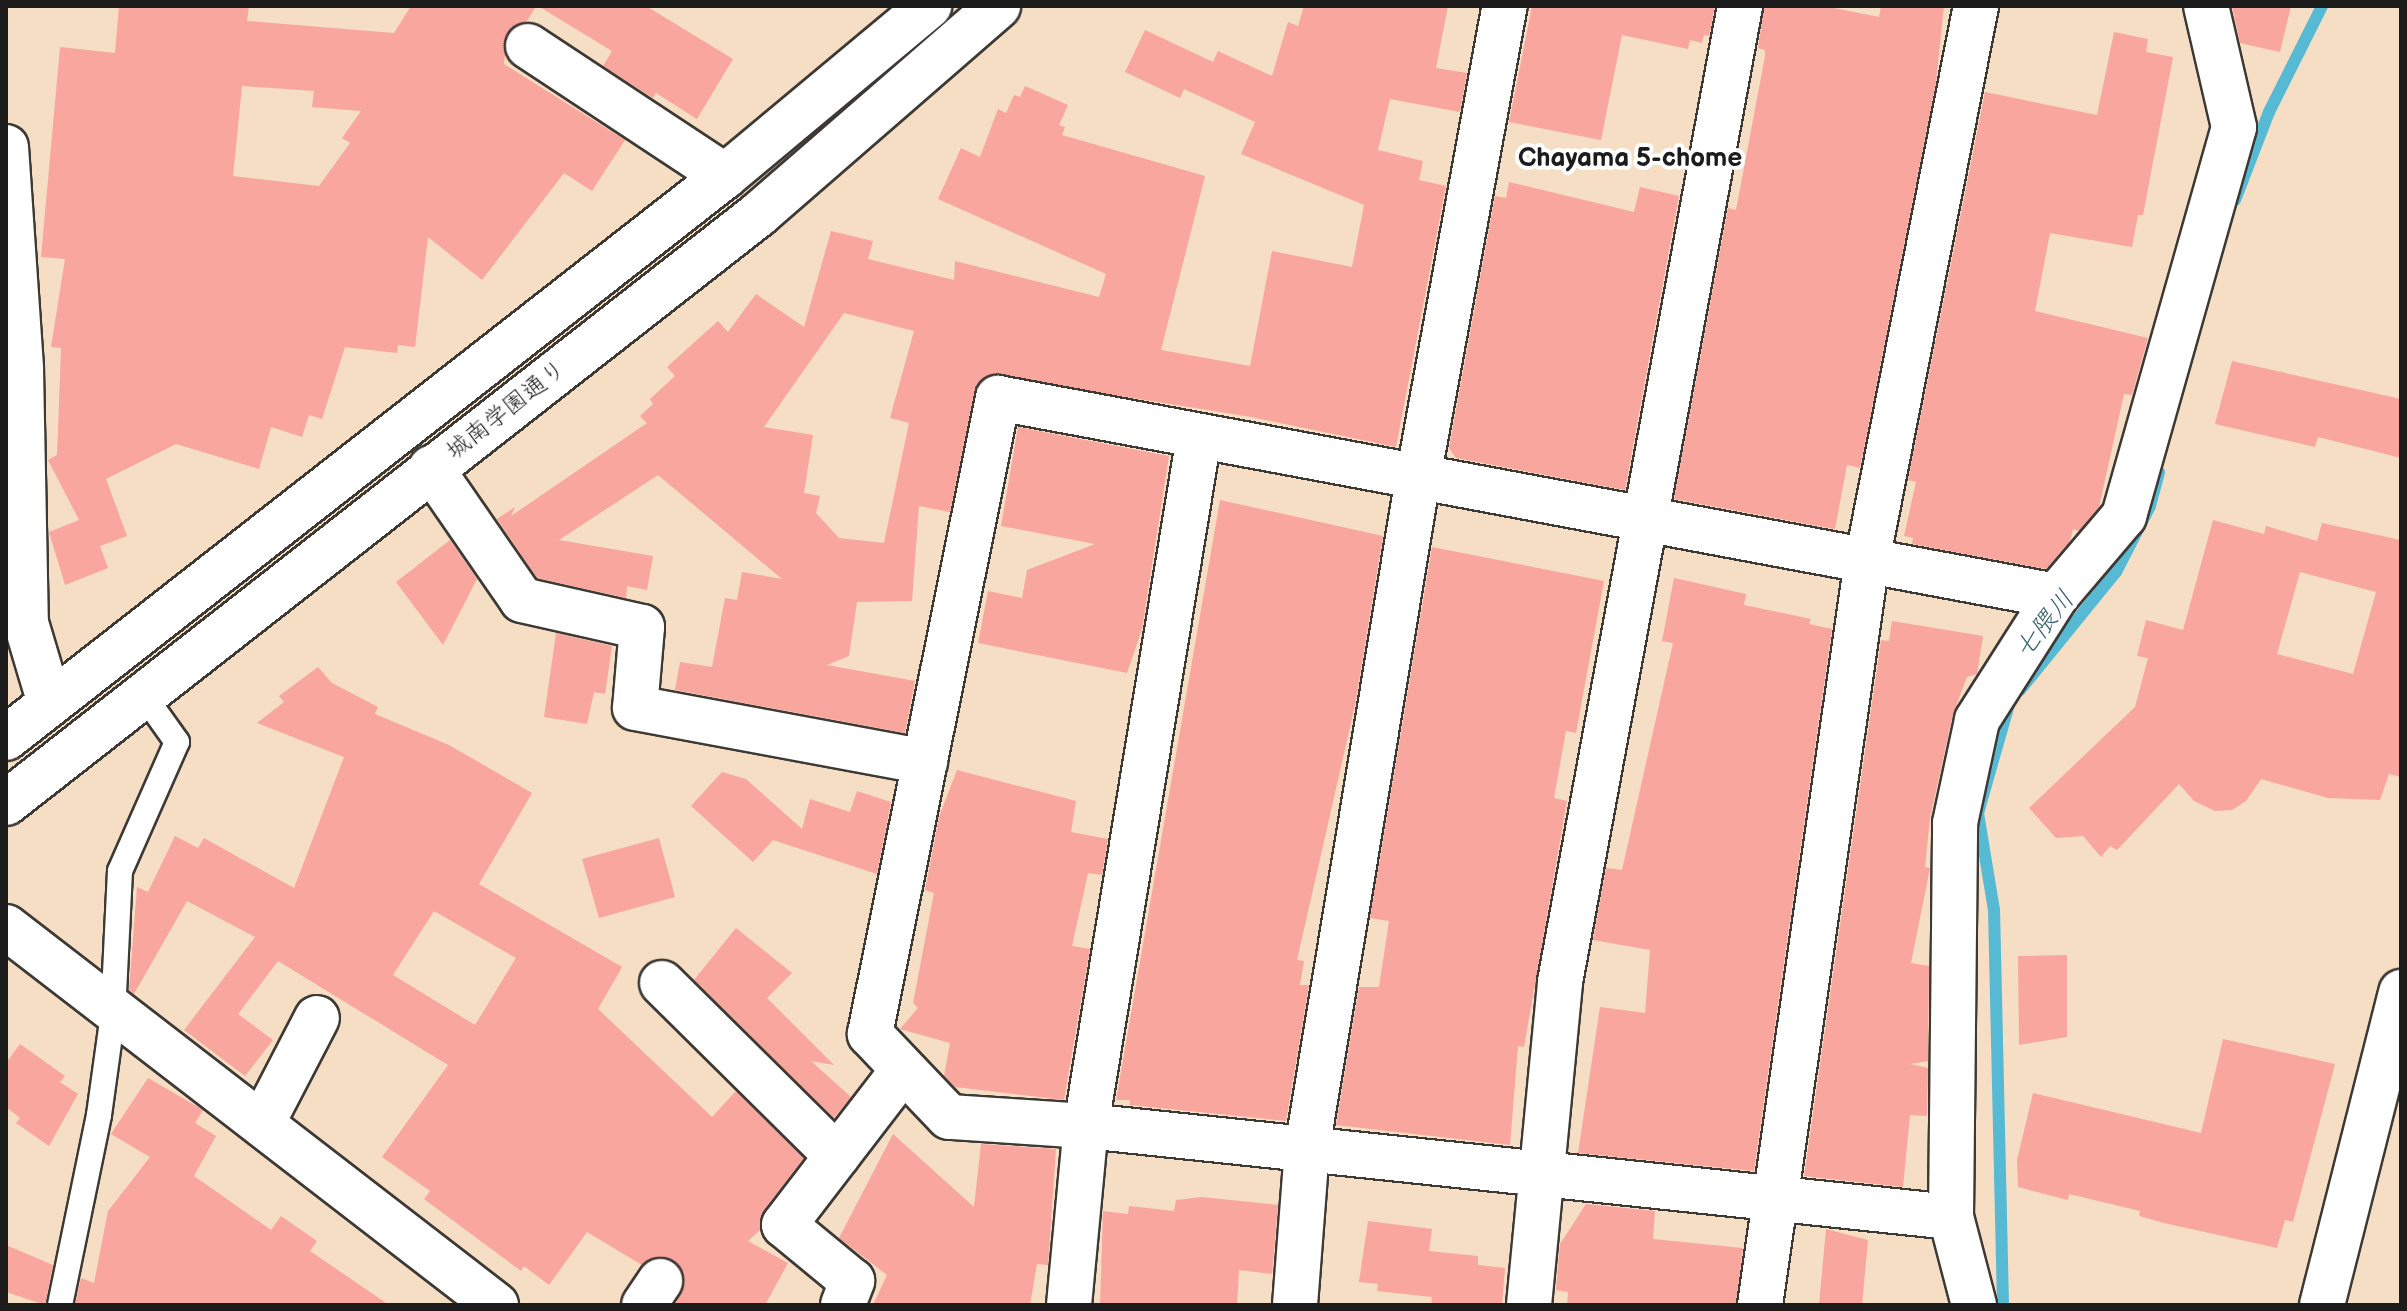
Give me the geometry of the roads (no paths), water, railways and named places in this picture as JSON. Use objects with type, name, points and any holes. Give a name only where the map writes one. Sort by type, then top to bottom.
[{"type":"street","name":"城南学園通り","points":[[6,738],[49,700],[725,176],[929,6]]},
{"type":"street","name":"城南学園通り","points":[[6,803],[142,693],[759,214],[998,6]]},
{"type":"street","points":[[1295,1305],[1307,1149],[1418,478],[1505,6]]},
{"type":"street","points":[[1529,1305],[1560,982],[1740,6]]},
{"type":"street","points":[[1760,1305],[1772,1198],[1867,561],[1976,6]]},
{"type":"street","points":[[1974,1305],[1951,1217],[1955,823],[1977,720],[2056,596],[2124,516],[2234,127],[2206,6]]},
{"type":"street","points":[[528,46],[725,176]]},
{"type":"street","points":[[6,147],[26,623],[49,700]]},
{"type":"street","points":[[1951,1217],[1086,1126],[949,1117],[870,1034],[998,398],[2056,596]]},
{"type":"street","points":[[1069,1305],[1086,1126],[1199,437]]},
{"type":"street","points":[[431,468],[522,600],[642,627],[635,708],[925,762]]},
{"type":"street","points":[[6,927],[113,1014],[263,1122],[496,1305]]},
{"type":"street","points":[[662,983],[837,1156]]},
{"type":"street","points":[[2322,1305],[2401,992]]},
{"type":"street","points":[[263,1122],[317,1018]]},
{"type":"street","points":[[843,1305],[852,1281],[784,1225],[903,1070]]},
{"type":"lane","points":[[60,1305],[99,1115],[113,1014],[120,871],[177,742],[142,693]]},
{"type":"waterway","name":"七隈川","points":[[2235,200],[2269,112],[2322,6]]},
{"type":"waterway","name":"七隈川","points":[[2020,690],[2116,572],[2150,506],[2159,472]]},
{"type":"waterway","name":"七隈川","points":[[2003,1305],[1994,910],[1978,813],[2009,704]]},
{"type":"district","name":"Chayama 5-chome","points":[[1630,159]]}]
